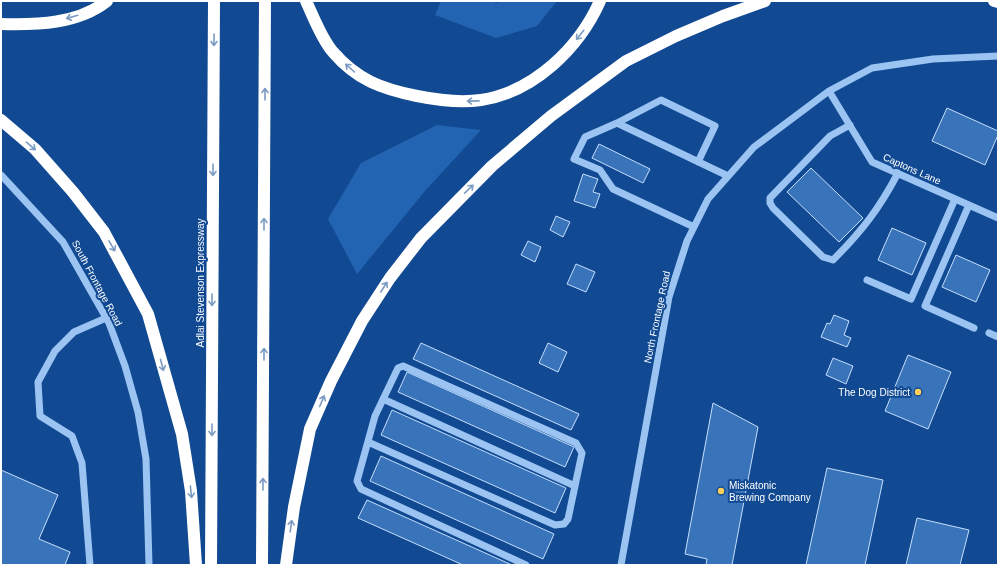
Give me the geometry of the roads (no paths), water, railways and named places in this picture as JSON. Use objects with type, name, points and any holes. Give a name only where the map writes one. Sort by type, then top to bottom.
[{"type":"highway","points":[[1,24],[44,23],[69,19],[95,10],[107,1]]},
{"type":"highway","name":"Adlai Stevenson Expressway","points":[[211,565],[214,1]]},
{"type":"highway","points":[[262,565],[265,1]]},
{"type":"highway","points":[[306,1],[332,51],[357,74],[377,86],[397,92],[435,99],[457,101],[480,100],[504,94],[521,87],[542,73],[565,53],[584,31],[600,1]]},
{"type":"highway","points":[[286,565],[294,507],[310,429],[331,380],[362,321],[390,278],[421,238],[492,166],[551,116],[626,61],[696,27],[765,1]]},
{"type":"highway","points":[[994,1],[998,2]]},
{"type":"highway","points":[[1,120],[35,149],[73,192],[104,232],[148,314],[182,434],[191,491],[196,565]]},
{"type":"street","name":"North Frontage Road","points":[[621,565],[669,298],[678,266],[694,226],[708,199],[754,147],[828,91],[872,68],[933,59],[998,56]]},
{"type":"street","name":"Captons Lane","points":[[828,91],[872,162],[998,218]]},
{"type":"street","points":[[694,226],[613,189],[600,170],[574,159],[585,137],[618,123],[662,100],[715,126],[698,162]]},
{"type":"street","points":[[618,123],[728,176]]},
{"type":"street","points":[[850,125],[830,136],[770,198],[770,203],[779,214],[823,257],[833,260],[861,232],[884,200],[898,173]]},
{"type":"street","name":"South Frontage Road","points":[[1,175],[63,242],[106,318],[125,366],[138,412],[146,459],[149,565]]},
{"type":"street","points":[[867,280],[910,298],[955,199]]},
{"type":"street","points":[[969,205],[925,306],[974,328]]},
{"type":"street","points":[[90,565],[82,463],[72,436],[40,416],[38,382],[54,351],[74,332],[106,318]]},
{"type":"street","points":[[989,333],[998,336]]},
{"type":"street","points":[[368,442],[555,526],[564,524],[568,519],[582,453],[576,443],[403,366],[398,368],[375,416],[368,442],[358,481],[361,489],[526,565]]},
{"type":"street","points":[[383,399],[575,486]]},
{"type":"place","name":"The Dog District","points":[[918,392]]},
{"type":"place","name":"Miskatonic Brewing Company","points":[[721,491]]}]
